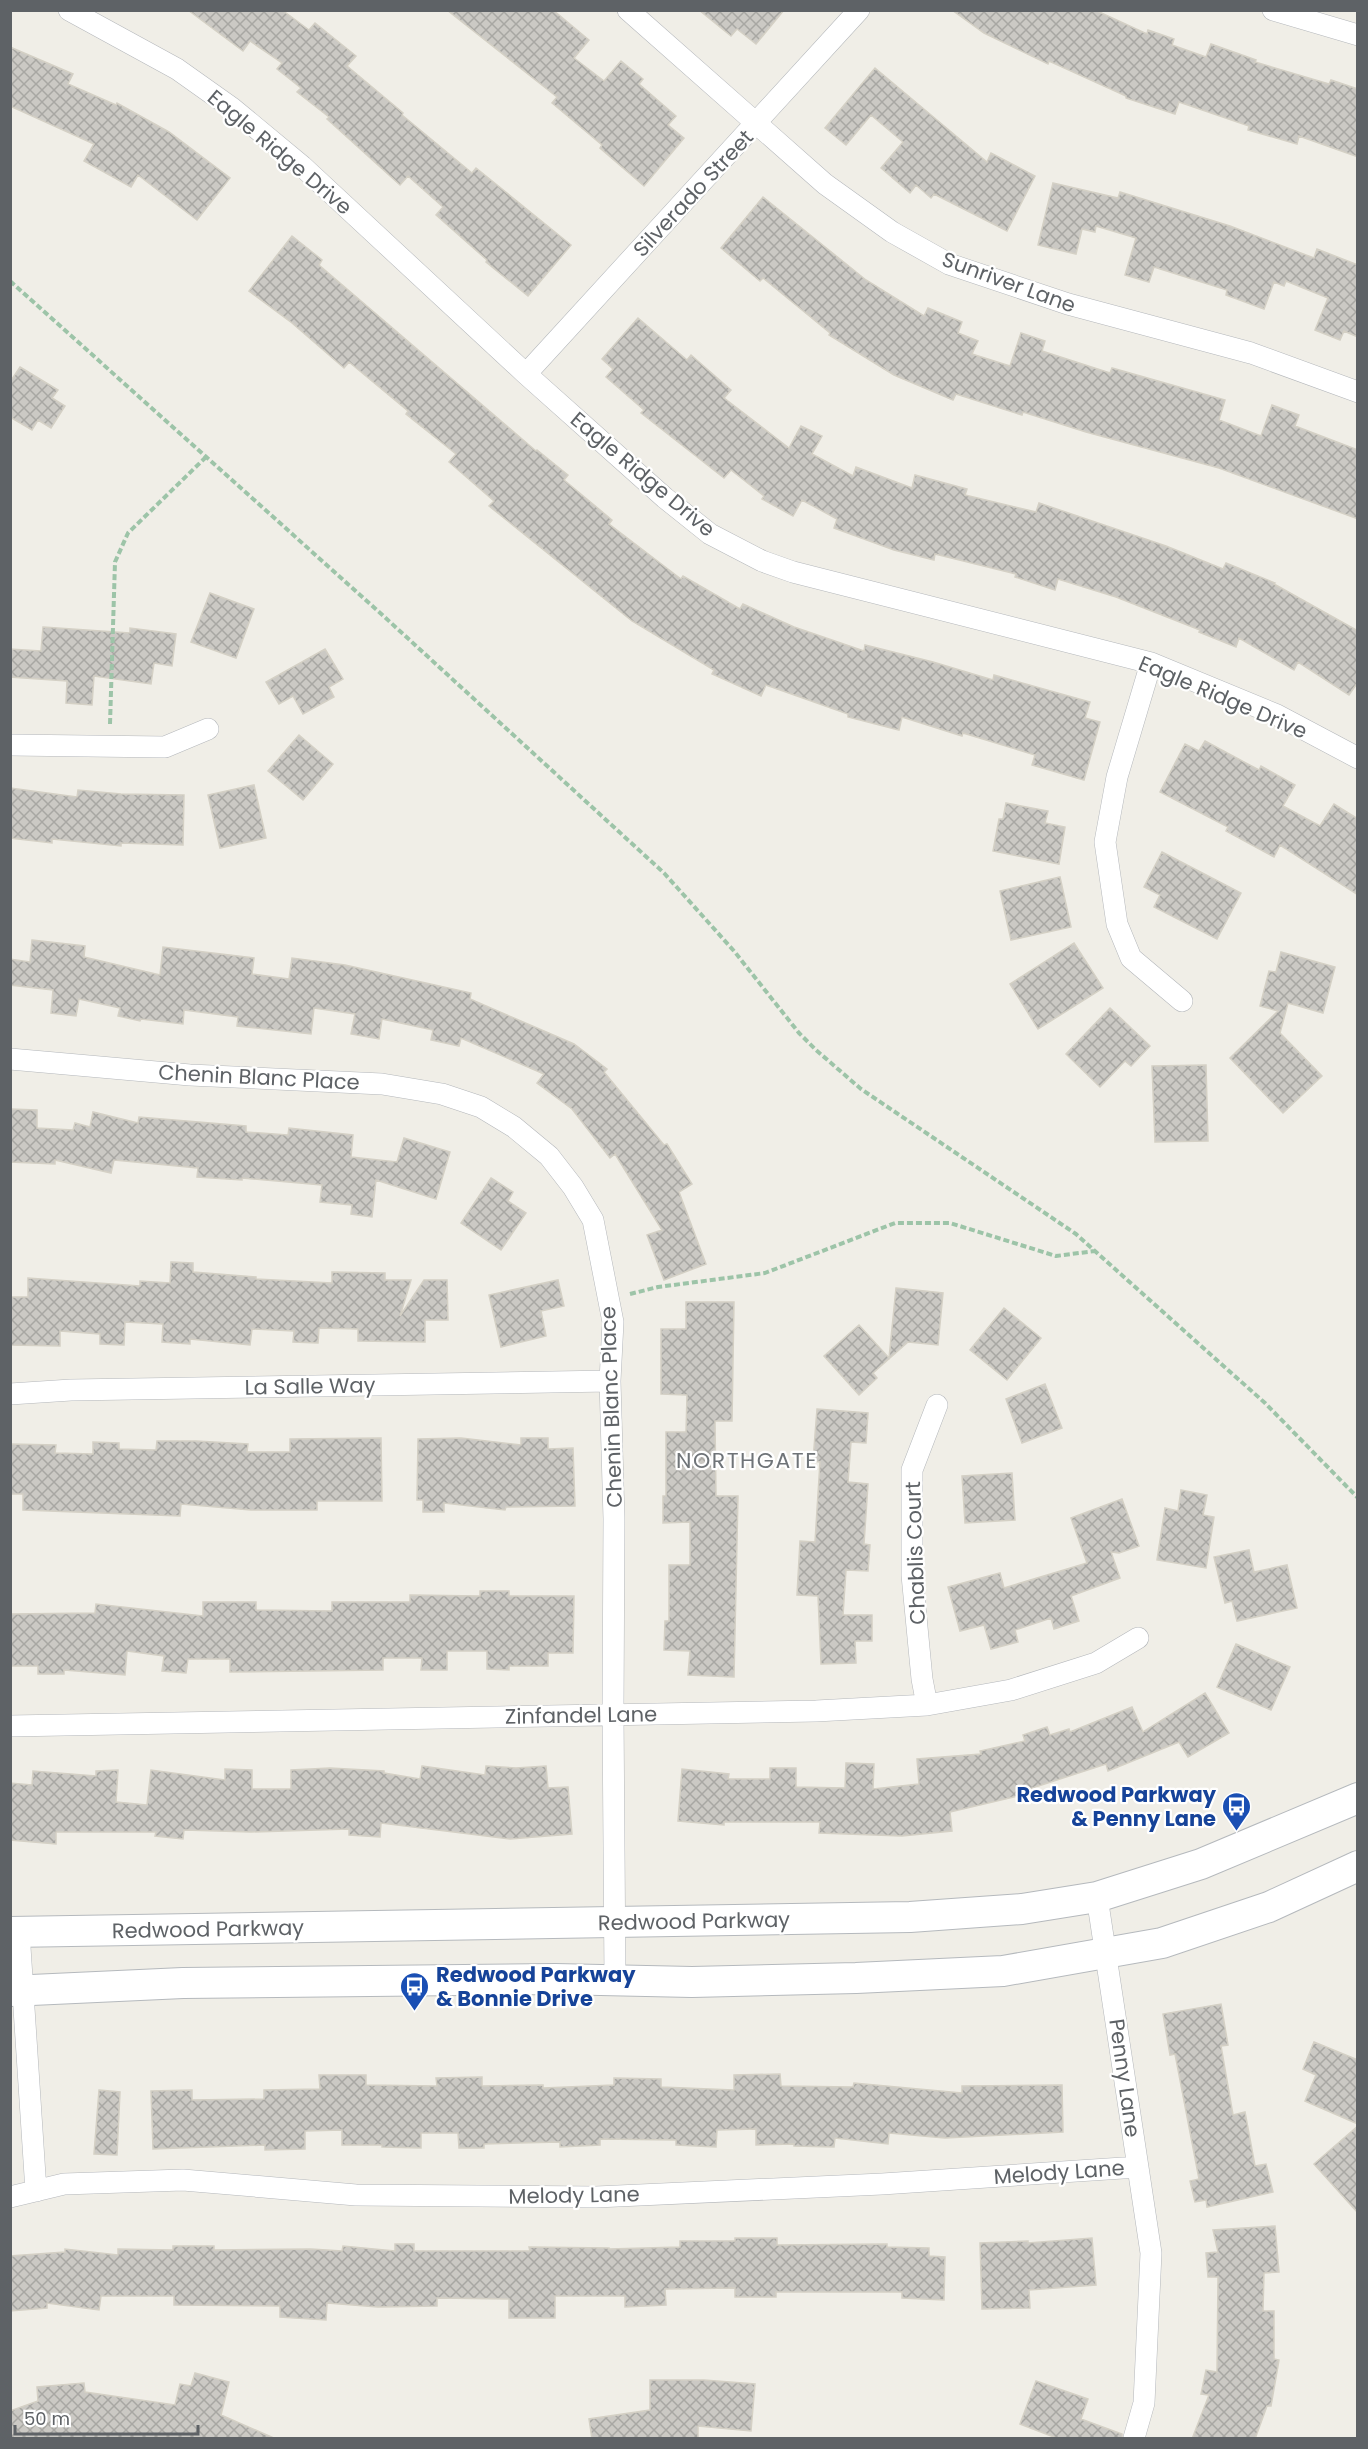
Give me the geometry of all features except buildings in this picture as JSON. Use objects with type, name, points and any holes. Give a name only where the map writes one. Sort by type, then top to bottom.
[{"type":"main road","name":"Redwood Parkway","points":[[15,1932],[910,1917],[1022,1909],[1097,1897],[1201,1864],[1358,1798]]},
{"type":"main road","points":[[17,1991],[183,1983],[615,1980],[692,1982],[844,1979],[1003,1971],[1162,1943],[1269,1907],[1358,1866]]},
{"type":"street","name":"Eagle Ridge Drive","points":[[69,10],[177,69],[232,108],[302,166],[526,374],[674,506],[710,534],[762,561],[793,572],[1151,663],[1277,715],[1358,758]]},
{"type":"street","name":"Sunriver Lane","points":[[628,10],[825,184],[892,232],[949,264],[1068,304],[1251,353],[1358,392]]},
{"type":"street","name":"Silverado Street","points":[[526,374],[859,10]]},
{"type":"street","points":[[1273,10],[1358,35]]},
{"type":"street","points":[[1151,663],[1117,777],[1105,842],[1117,924],[1131,958],[1182,1001]]},
{"type":"street","points":[[10,745],[165,747],[208,729]]},
{"type":"street","name":"Chenin Blanc Place","points":[[10,1059],[190,1075],[382,1084],[442,1094],[481,1107],[514,1127],[549,1156],[573,1187],[593,1220],[613,1322],[610,1381],[614,1520],[615,1980]]},
{"type":"street","name":"La Salle Way","points":[[10,1394],[83,1390],[610,1381]]},
{"type":"street","name":"Chablis Court","points":[[927,1705],[922,1679],[912,1575],[912,1470],[937,1405]]},
{"type":"street","name":"Zinfandel Lane","points":[[10,1726],[816,1711],[927,1705],[1011,1690],[1096,1663],[1138,1638]]},
{"type":"street","name":"Penny Lane","points":[[1097,1897],[1151,2253],[1144,2403],[1134,2439]]},
{"type":"street","points":[[15,1932],[17,1991],[36,2191]]},
{"type":"street","name":"Melody Lane","points":[[10,2197],[64,2184],[183,2180],[356,2195],[596,2197],[882,2184],[1138,2166]]},
{"type":"path","points":[[10,281],[582,795],[664,873],[734,951],[799,1033],[816,1050],[861,1089],[1076,1234],[1265,1403],[1358,1498]]},
{"type":"path","points":[[112,748],[109,728],[115,561],[128,533],[206,457]]},
{"type":"path","points":[[609,1299],[658,1287],[765,1273],[895,1224],[950,1223],[1056,1256],[1095,1251]]},
{"type":"place","name":"Redwood Parkway & Penny Lane","points":[[1237,1832]]},
{"type":"place","name":"Redwood Parkway & Bonnie Drive","points":[[415,2012]]},
{"type":"district","name":"NORTHGATE","points":[[747,1460]]}]
